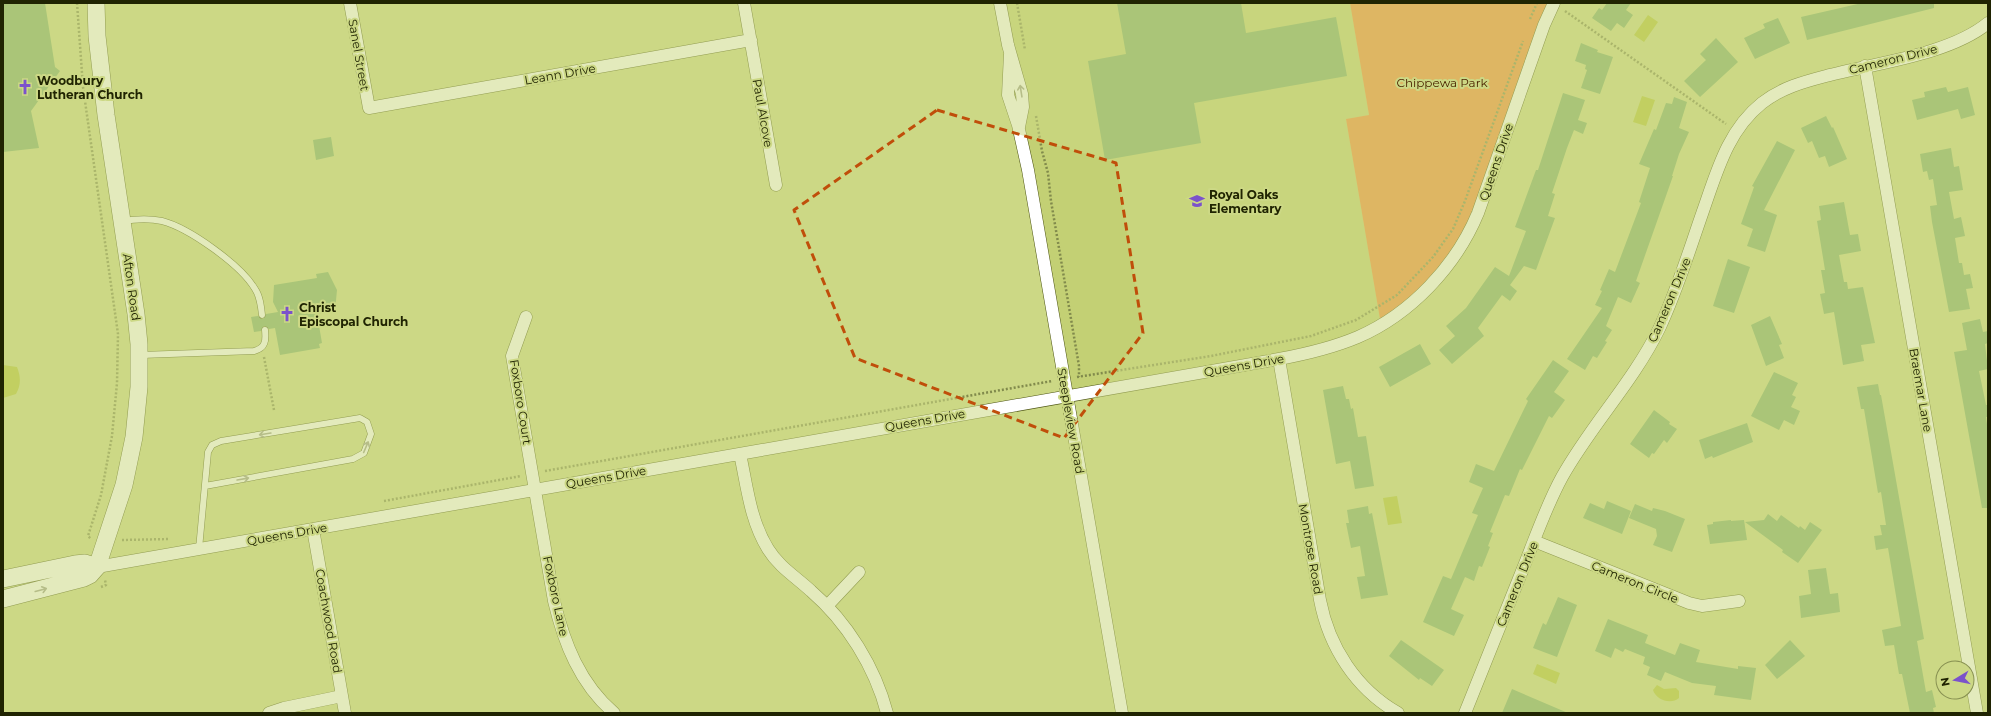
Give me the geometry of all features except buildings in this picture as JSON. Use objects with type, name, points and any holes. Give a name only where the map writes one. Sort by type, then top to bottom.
[{"type":"street","name":"Afton Road","points":[[96,3],[97,36],[106,115],[136,314],[140,356],[138,405],[132,452],[119,503],[97,567]]},
{"type":"street","name":"Sanel Street","points":[[350,3],[369,108]]},
{"type":"street","name":"Paul Alcove","points":[[744,3],[776,185]]},
{"type":"street","name":"Steepleview Road","points":[[1000,3],[1010,54],[1008,95],[1019,129],[1122,713]]},
{"type":"street","name":"Queens Drive","points":[[3,579],[75,564],[85,563],[97,567],[1322,350],[1366,333],[1389,319],[1413,301],[1435,280],[1463,242],[1474,221],[1544,25],[1559,6]]},
{"type":"street","name":"Cameron Drive","points":[[1465,713],[1555,491],[1577,452],[1629,380],[1659,329],[1683,269],[1723,155],[1736,131],[1755,109],[1783,90],[1807,81],[1952,44],[1975,33],[1988,23]]},
{"type":"street","name":"Leann Drive","points":[[369,108],[751,40]]},
{"type":"street","name":"Braemar Lane","points":[[1865,66],[1977,713]]},
{"type":"street","name":"Foxboro Court","points":[[526,317],[512,356],[535,489]]},
{"type":"street","name":"Montrose Road","points":[[1278,359],[1318,592],[1325,622],[1337,650],[1351,672],[1374,696],[1398,713]]},
{"type":"street","points":[[740,454],[753,517],[768,550],[779,564],[827,606],[854,640],[867,662],[878,686],[887,713]]},
{"type":"street","name":"Foxboro Lane","points":[[535,489],[554,601],[562,632],[582,677],[614,713]]},
{"type":"street","name":"Coachwood Road","points":[[313,529],[345,713]]},
{"type":"street","name":"Cameron Circle","points":[[1534,541],[1689,603],[1702,606],[1739,601]]},
{"type":"street","name":"Queens Drive","points":[[3,599],[84,578],[90,575],[97,567]]},
{"type":"street","points":[[827,606],[859,572]]},
{"type":"street","points":[[269,713],[284,708],[342,696]]},
{"type":"lane","points":[[122,221],[147,219],[168,223],[217,251],[237,267],[251,282],[258,294],[262,315]]},
{"type":"lane","points":[[140,356],[254,351],[262,348],[265,341],[265,330]]},
{"type":"lane","points":[[199,549],[208,452],[212,445],[221,441],[360,418],[368,422],[370,434],[364,453],[353,458],[205,486]]},
{"type":"path","points":[[77,3],[83,87],[118,334],[117,383],[112,436],[101,494],[88,536]]},
{"type":"path","points":[[1530,20],[1537,3]]},
{"type":"path","points":[[1559,6],[1736,131]]},
{"type":"path","points":[[1051,201],[1079,366],[1079,377],[1288,342],[1336,329],[1378,308],[1397,295],[1433,257],[1453,229],[1465,202],[1525,34]]},
{"type":"path","points":[[262,348],[274,410]]},
{"type":"path","points":[[380,502],[1046,383]]},
{"type":"path","points":[[149,538],[159,540],[175,538]]},
{"type":"highlighted area","points":[[937,110],[1116,163],[1143,333],[1064,438],[855,358],[794,210]]},
{"type":"shaded area","name":"Royal Oaks Elementary","points":[[1000,3],[1350,3],[1369,115],[1346,119],[1381,325],[1339,344],[1067,395],[1022,113]]},
{"type":"shaded area","points":[[1648,15],[1658,22],[1644,42],[1634,35]]},
{"type":"shaded area","points":[[1642,96],[1655,100],[1646,126],[1633,122]]},
{"type":"shaded area","points":[[3,365],[17,367],[20,381],[16,394],[3,398]]},
{"type":"shaded area","points":[[1397,496],[1402,523],[1388,525],[1383,498]]},
{"type":"shaded area","points":[[1537,664],[1560,673],[1556,684],[1533,674]]},
{"type":"shaded area","points":[[1657,685],[1664,689],[1676,688],[1679,691],[1679,698],[1672,701],[1660,699],[1653,690]]},
{"type":"green space","name":"Chippewa Park","points":[[1350,3],[1554,3],[1478,213],[1448,264],[1381,325],[1346,119],[1369,115]]},
{"type":"place","name":"Woodbury Lutheran Church","points":[[25,87]]},
{"type":"place","name":"Royal Oaks Elementary","points":[[1197,201]]},
{"type":"place","name":"Christ Episcopal Church","points":[[287,314]]}]
